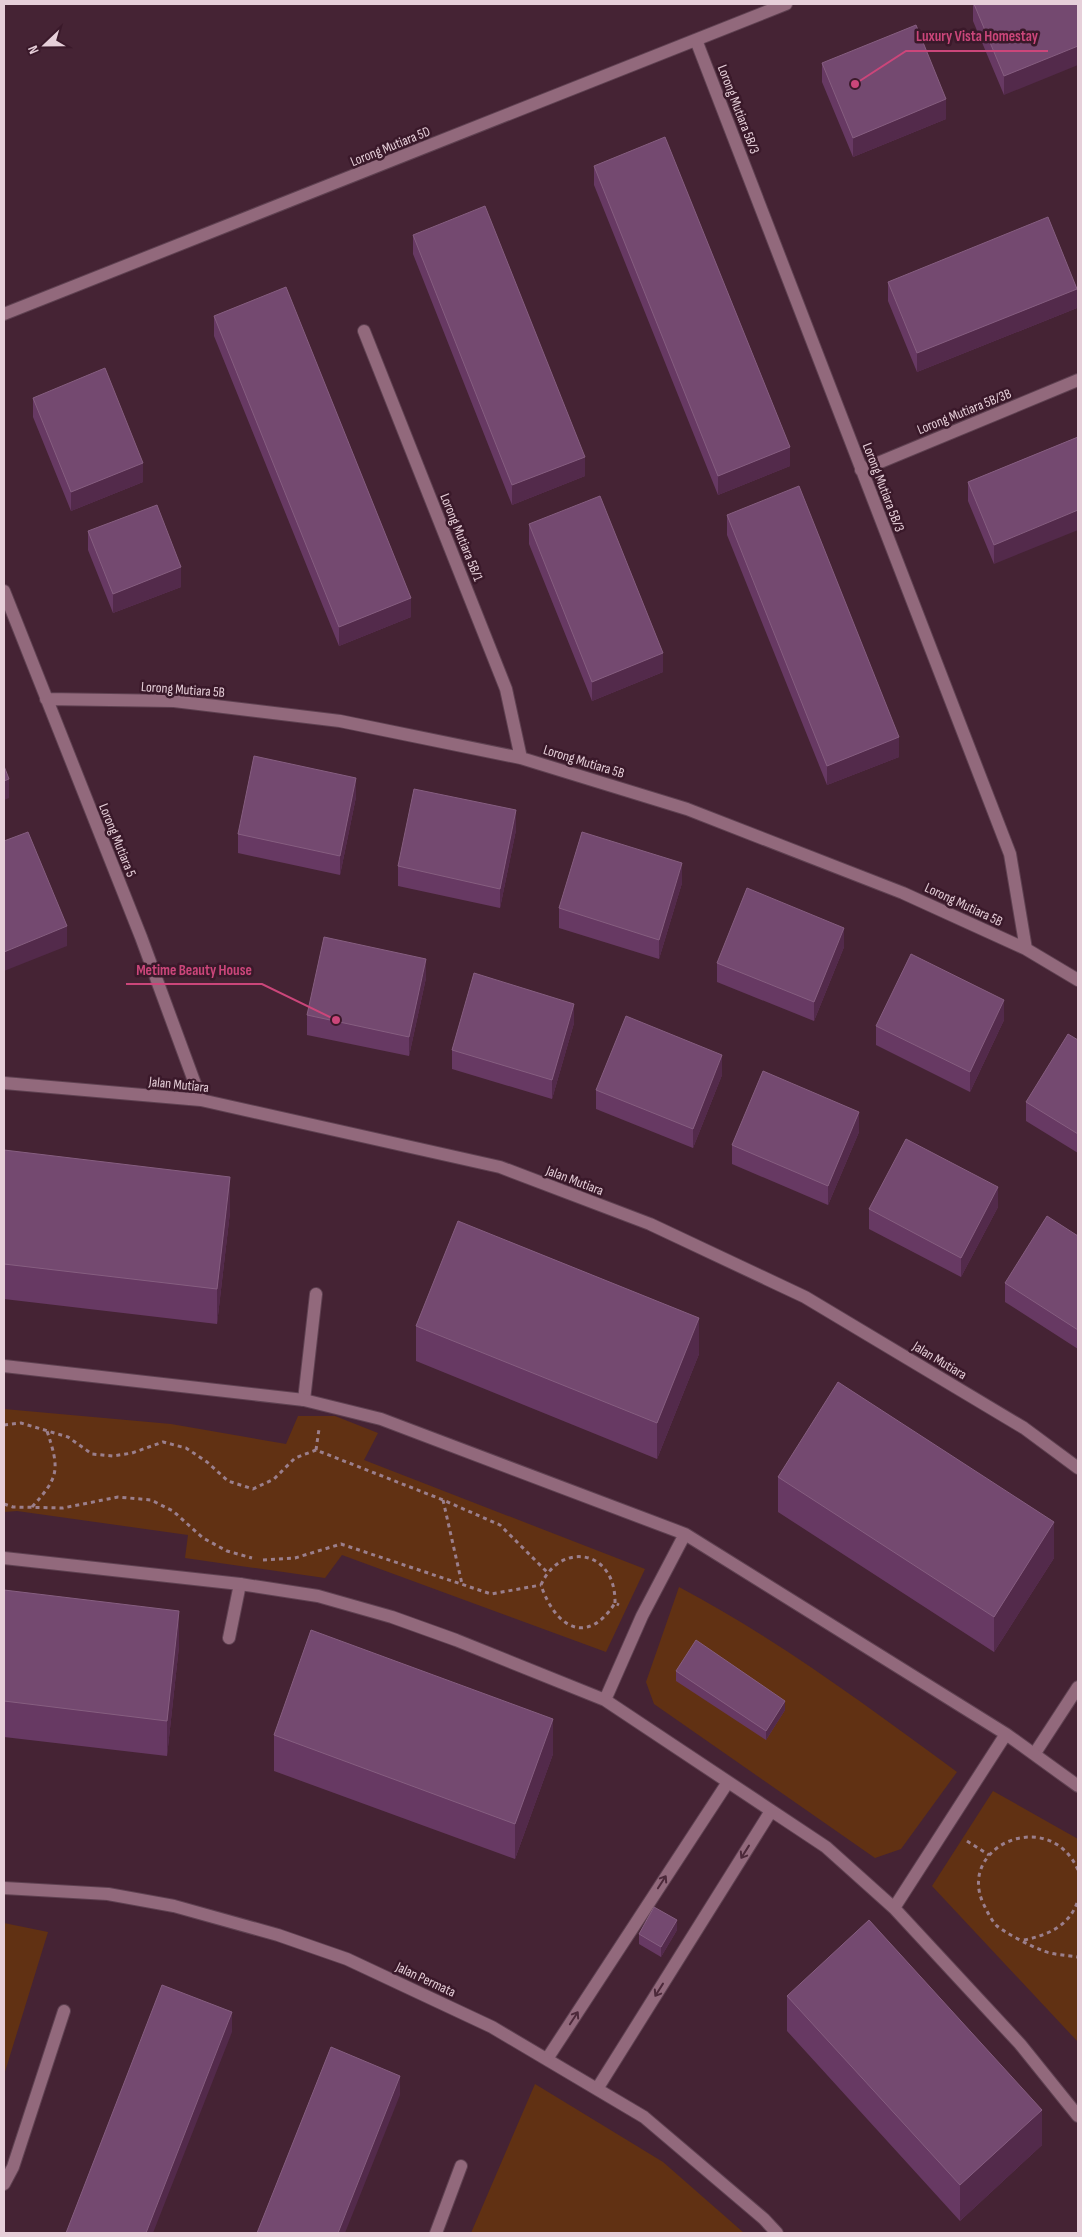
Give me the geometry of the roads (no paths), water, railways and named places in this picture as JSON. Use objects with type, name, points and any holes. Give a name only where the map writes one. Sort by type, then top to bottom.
[{"type":"street","name":"Lorong Mutiara 5D","points":[[4,314],[786,4]]},
{"type":"street","name":"Lorong Mutiara 5B/3","points":[[696,40],[1010,854],[1026,949]]},
{"type":"street","name":"Lorong Mutiara 5B/1","points":[[364,331],[506,689],[521,758]]},
{"type":"street","name":"Lorong Mutiara 5B/3B","points":[[861,470],[1078,380]]},
{"type":"street","name":"Lorong Mutiara 5","points":[[4,591],[141,937],[201,1100]]},
{"type":"street","name":"Lorong Mutiara 5B","points":[[46,700],[174,701],[321,718],[521,758],[696,812],[903,893],[1026,949],[1078,980]]},
{"type":"street","name":"Jalan Mutiara","points":[[4,1083],[201,1100],[500,1167],[650,1224],[805,1298],[1024,1428],[1078,1468]]},
{"type":"street","points":[[304,1400],[316,1294]]},
{"type":"street","points":[[4,1366],[304,1400],[381,1420],[685,1534],[1006,1734],[1035,1753],[1078,1786]]},
{"type":"street","points":[[605,1700],[642,1616],[685,1534]]},
{"type":"street","points":[[4,1558],[240,1584],[318,1596],[392,1617],[456,1640],[605,1700],[826,1847],[894,1908],[1020,2044],[1078,2116]]},
{"type":"street","points":[[228,1638],[240,1584]]},
{"type":"street","points":[[1035,1753],[1078,1687]]},
{"type":"street","points":[[894,1908],[1006,1734]]},
{"type":"street","points":[[547,2058],[728,1782]]},
{"type":"street","points":[[597,2089],[771,1811]]},
{"type":"street","name":"Jalan Permata","points":[[4,1888],[108,1894],[174,1906],[278,1936],[347,1959],[492,2027],[644,2117],[764,2219],[777,2233]]},
{"type":"street","points":[[4,2184],[13,2167],[64,2012]]},
{"type":"street","points":[[436,2233],[461,2166]]},
{"type":"place","name":"Luxury Vista Homestay","points":[[855,84]]},
{"type":"place","name":"Metime Beauty House","points":[[336,1020]]}]
